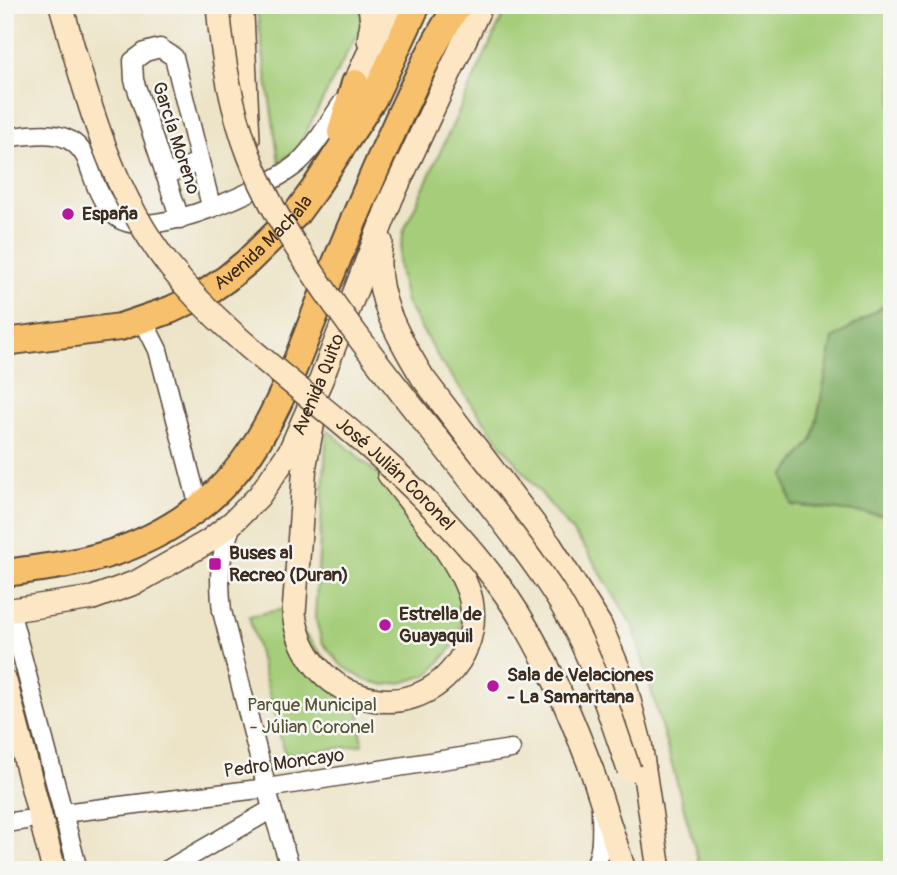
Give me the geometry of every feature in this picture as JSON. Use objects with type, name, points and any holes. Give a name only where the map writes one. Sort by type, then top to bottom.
[{"type":"main road","name":"José Julián Coronel","points":[[61,5],[90,108],[105,150],[120,186],[148,237],[177,275],[237,337],[371,449],[463,541],[507,597],[560,691],[601,795],[624,870]]},
{"type":"main road","points":[[218,5],[232,100],[248,153],[291,240],[351,328],[550,586],[579,635],[601,687],[629,770],[658,870]]},
{"type":"main road","points":[[244,5],[242,15],[248,153]]},
{"type":"main road","points":[[334,157],[370,39],[370,5]]},
{"type":"main road","points":[[355,83],[391,5]]},
{"type":"main road","name":"Avenida Machala","points":[[5,342],[120,327],[143,320],[204,294],[247,262],[296,214],[315,188],[373,99],[417,5]]},
{"type":"main road","points":[[435,39],[448,5]]},
{"type":"main road","name":"Avenida Quito","points":[[5,573],[78,564],[102,558],[149,538],[199,507],[228,481],[261,439],[370,181],[435,39],[457,5]]},
{"type":"main road","name":"Avenida Quito","points":[[8,610],[75,602],[114,592],[157,572],[209,541],[259,496],[290,451],[321,380],[391,199],[481,5]]},
{"type":"main road","points":[[391,199],[379,251],[381,288],[394,328],[423,379],[550,545],[600,625],[625,685],[640,743],[658,870]]},
{"type":"main road","points":[[321,380],[305,464],[295,629],[317,670],[344,689],[372,700],[390,701],[432,687],[453,669],[468,645],[471,601],[458,568],[371,449]]},
{"type":"main road","points":[[5,681],[53,865]]},
{"type":"street","name":"García Moreno","points":[[180,219],[134,80],[133,61],[145,51],[160,48],[174,57],[211,206]]},
{"type":"street","points":[[5,138],[54,133],[71,141],[85,155],[108,208],[119,219],[136,225],[157,224],[180,219],[283,175],[318,140],[355,83]]},
{"type":"street","points":[[165,175],[199,162]]},
{"type":"street","points":[[143,320],[158,350],[199,507]]},
{"type":"street","points":[[233,522],[222,550],[218,577],[222,611],[272,809],[291,870]]},
{"type":"street","points":[[8,610],[78,870]]},
{"type":"street","name":"Pedro Moncayo","points":[[63,813],[267,788],[511,749]]},
{"type":"street","points":[[592,870],[600,850],[601,795]]},
{"type":"street","points":[[167,870],[272,809]]},
{"type":"street","points":[[5,822],[26,820]]},
{"type":"green space","points":[[256,5],[361,5],[361,26],[296,151],[279,162]]},
{"type":"green space","points":[[508,5],[892,5],[892,293],[888,303],[833,339],[813,439],[784,476],[792,505],[892,516],[892,870],[701,870],[634,628],[584,546],[500,443],[439,359],[406,302],[398,263],[404,230]]},
{"type":"green space","points":[[892,293],[892,516],[792,505],[784,476],[813,439],[833,339],[888,303]]},
{"type":"green space","points":[[327,429],[383,479],[456,577],[462,600],[462,620],[457,641],[430,674],[385,685],[365,680],[341,665],[322,642],[315,617]]},
{"type":"green space","name":"Parque Municipal - Júlian Coronel","points":[[284,609],[359,700],[362,745],[285,755],[249,616]]},
{"type":"place","name":"España","points":[[68,214]]},
{"type":"place","name":"Buses al Recreo (Duran)","points":[[215,564]]},
{"type":"place","name":"Estrella de Guayaquil","points":[[385,625]]},
{"type":"place","name":"Sala de Velaciones - La Samaritana","points":[[493,686]]}]
